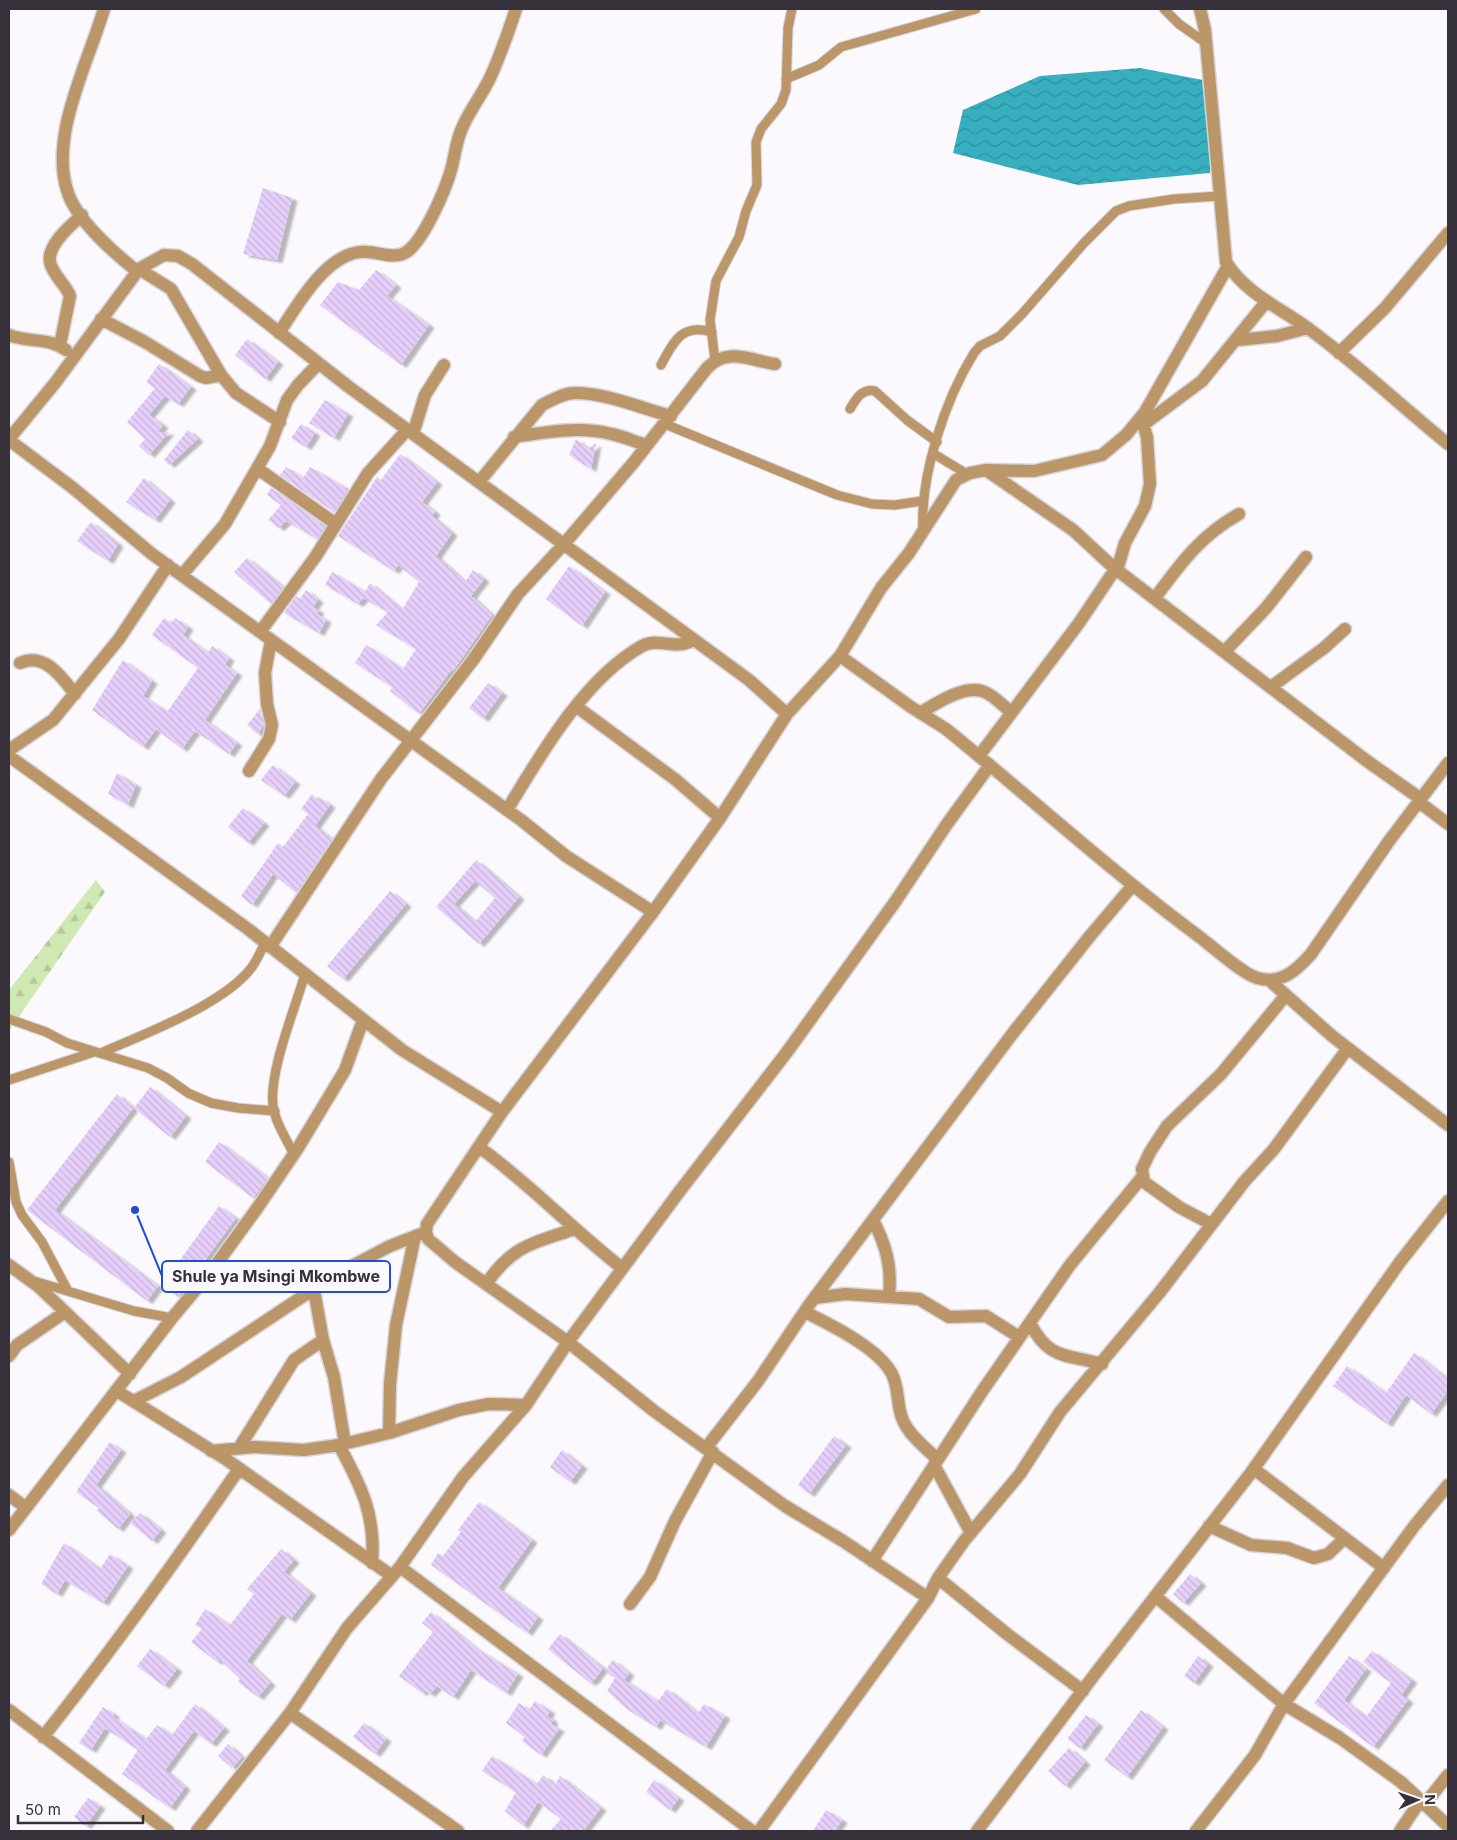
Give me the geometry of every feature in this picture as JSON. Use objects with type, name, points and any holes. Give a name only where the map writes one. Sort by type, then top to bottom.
[{"type":"street","points":[[104,9],[66,127],[63,150],[64,180],[70,197],[92,230],[138,270],[171,288],[221,376],[236,393],[280,422]]},
{"type":"street","points":[[279,332],[331,263],[346,255],[366,252],[386,256],[401,255],[410,249],[438,202],[451,170],[462,127],[490,79],[516,9]]},
{"type":"street","points":[[1200,9],[1206,43],[1223,241],[1228,266],[1237,280],[1266,302],[1308,328],[1448,444]]},
{"type":"street","points":[[60,345],[70,296],[50,263],[52,252],[60,237],[82,214]]},
{"type":"street","points":[[1339,353],[1385,308],[1448,233]]},
{"type":"street","points":[[653,912],[566,856],[507,810],[168,565],[73,488],[9,440],[138,270],[164,255],[178,256],[192,264],[318,364],[749,680],[787,714]]},
{"type":"street","points":[[979,756],[1079,623],[1116,569],[1125,543],[1145,506],[1150,484],[1147,437],[1142,421],[1228,266]]},
{"type":"street","points":[[389,1433],[390,1384],[396,1325],[420,1234],[502,1112],[653,912],[720,818],[787,714],[840,656],[882,588],[909,554],[956,480],[967,474],[986,470],[1034,471],[1102,455],[1142,421],[1202,381],[1238,340],[1266,302]]},
{"type":"street","points":[[101,319],[144,342],[200,376],[206,378],[221,376]]},
{"type":"street","points":[[1238,340],[1277,336],[1308,328]]},
{"type":"street","points":[[9,335],[28,340],[52,342],[60,345],[74,356]]},
{"type":"street","points":[[268,945],[380,779],[412,742],[473,660],[518,594],[564,544],[648,445],[715,360],[721,356],[730,356],[775,364]]},
{"type":"street","points":[[182,575],[225,524],[258,469],[280,422],[287,400],[318,364]]},
{"type":"street","points":[[260,632],[316,556],[368,473],[410,432],[425,395],[444,365]]},
{"type":"street","points":[[479,482],[542,405],[556,397],[574,392],[616,400],[668,420]]},
{"type":"street","points":[[514,437],[560,430],[586,431],[610,434],[648,445]]},
{"type":"street","points":[[258,469],[336,524]]},
{"type":"street","points":[[986,470],[1073,530],[1116,569],[1420,800],[1448,824]]},
{"type":"street","points":[[1155,598],[1191,550],[1206,536],[1239,514]]},
{"type":"street","points":[[1224,651],[1266,608],[1306,557]]},
{"type":"street","points":[[9,750],[53,720],[119,639],[168,565]]},
{"type":"street","points":[[1271,687],[1324,648],[1345,628]]},
{"type":"street","points":[[248,771],[269,739],[272,725],[267,704],[265,673],[271,640]]},
{"type":"street","points":[[507,810],[537,760],[588,690],[611,666],[651,642],[680,646],[693,640]]},
{"type":"street","points":[[840,656],[920,713],[946,729],[1133,885],[1255,978],[1269,980],[1282,978],[1298,969],[1311,954],[1448,762]]},
{"type":"street","points":[[20,663],[33,659],[42,661],[55,670],[75,694]]},
{"type":"street","points":[[920,713],[950,697],[971,691],[983,691],[1011,712]]},
{"type":"street","points":[[577,707],[676,780],[720,818]]},
{"type":"street","points":[[9,756],[268,945],[402,1050],[502,1112]]},
{"type":"street","points":[[197,1831],[290,1713],[347,1628],[396,1571],[463,1477],[526,1405],[568,1342],[622,1268],[787,1052],[896,902],[947,824],[990,765]]},
{"type":"street","points":[[630,1604],[650,1577],[710,1450],[805,1312],[1013,1033],[1133,885]]},
{"type":"street","points":[[1269,980],[1348,1048],[1448,1125]]},
{"type":"street","points":[[1212,1224],[1162,1196],[1144,1182],[1142,1169],[1150,1152],[1167,1126],[1221,1074],[1286,995]]},
{"type":"street","points":[[9,1530],[172,1318],[213,1269],[294,1155],[345,1070],[363,1020]]},
{"type":"street","points":[[759,1831],[928,1598],[938,1578],[971,1533],[1020,1474],[1060,1412],[1102,1364],[1280,1141],[1348,1048]]},
{"type":"street","points":[[479,1147],[505,1166],[622,1268]]},
{"type":"street","points":[[872,1561],[936,1462],[1070,1265],[1143,1176]]},
{"type":"street","points":[[977,1831],[1254,1469],[1400,1262],[1448,1202]]},
{"type":"street","points":[[873,1220],[886,1250],[890,1266],[889,1296]]},
{"type":"street","points":[[486,1284],[498,1267],[513,1252],[575,1229]]},
{"type":"street","points":[[420,1234],[568,1342],[654,1410],[785,1506],[928,1598]]},
{"type":"street","points":[[134,1401],[181,1377],[335,1275],[390,1246],[420,1234]]},
{"type":"street","points":[[9,1265],[65,1312],[130,1374]]},
{"type":"street","points":[[314,1290],[323,1340],[334,1377],[342,1445],[362,1489],[373,1526],[372,1563]]},
{"type":"street","points":[[815,1298],[846,1294],[920,1299],[949,1317],[986,1316],[1020,1337]]},
{"type":"street","points":[[9,1356],[17,1345],[65,1312]]},
{"type":"street","points":[[805,1312],[841,1330],[873,1353],[892,1372],[897,1389],[900,1412],[906,1427],[936,1462],[971,1533]]},
{"type":"street","points":[[1030,1323],[1039,1340],[1051,1352],[1102,1364]]},
{"type":"street","points":[[239,1448],[294,1360],[323,1340]]},
{"type":"street","points":[[117,1391],[239,1469],[372,1563],[396,1571],[752,1831]]},
{"type":"street","points":[[211,1451],[239,1448],[304,1450],[342,1445],[389,1433],[459,1410],[489,1404],[526,1405]]},
{"type":"street","points":[[42,1736],[108,1654],[176,1561],[239,1469]]},
{"type":"street","points":[[1254,1469],[1384,1568]]},
{"type":"street","points":[[1196,1831],[1255,1754],[1284,1704],[1384,1568],[1448,1486]]},
{"type":"street","points":[[9,1495],[25,1507]]},
{"type":"street","points":[[1209,1526],[1251,1545],[1265,1548],[1287,1548],[1314,1558],[1328,1554],[1345,1538]]},
{"type":"street","points":[[938,1578],[1007,1634],[1083,1691]]},
{"type":"street","points":[[1155,1596],[1284,1704],[1340,1738],[1401,1782],[1448,1826]]},
{"type":"street","points":[[9,1710],[168,1831]]},
{"type":"street","points":[[290,1713],[458,1831]]},
{"type":"street","points":[[1400,1831],[1422,1803],[1448,1776]]},
{"type":"lane","points":[[715,360],[710,320],[716,281],[739,238],[746,211],[757,185],[756,142],[761,129],[781,104],[786,79],[788,28],[792,9]]},
{"type":"lane","points":[[786,79],[819,65],[841,47],[976,9]]},
{"type":"lane","points":[[1164,9],[1179,24],[1206,43]]},
{"type":"lane","points":[[923,530],[922,500],[945,408],[974,353],[1000,336],[1022,314],[1116,211],[1129,206],[1174,199],[1220,196]]},
{"type":"lane","points":[[662,365],[673,345],[685,332],[698,329],[712,332]]},
{"type":"lane","points":[[850,409],[860,395],[870,390],[875,391],[907,420],[937,442]]},
{"type":"lane","points":[[668,420],[837,495],[872,504],[895,505],[922,500]]},
{"type":"lane","points":[[934,454],[967,474]]},
{"type":"lane","points":[[9,1080],[98,1052],[189,1011],[226,991],[252,967],[268,945]]},
{"type":"lane","points":[[294,1155],[277,1121],[273,1105],[276,1078],[305,974]]},
{"type":"lane","points":[[9,1019],[98,1052],[148,1068],[188,1093],[211,1103],[238,1108],[275,1110]]},
{"type":"lane","points":[[9,1162],[16,1202],[22,1215],[42,1242],[68,1291]]},
{"type":"lane","points":[[26,1278],[134,1311],[172,1318]]},
{"type":"green space","points":[[96,880],[105,892],[9,1031],[9,990]]},
{"type":"water","points":[[1140,68],[1208,81],[1216,113],[1210,173],[1078,185],[953,153],[963,110],[1040,76]]},
{"type":"building","points":[[263,188],[292,198],[277,260],[243,254]]},
{"type":"building","points":[[376,270],[396,285],[387,296],[429,325],[401,365],[320,305],[338,282],[359,290]]},
{"type":"building","points":[[247,339],[278,362],[265,379],[235,355]]},
{"type":"building","points":[[159,364],[191,387],[178,404],[165,396],[149,415],[163,425],[158,432],[169,432],[149,455],[139,446],[145,439],[127,422],[155,388],[146,382]]},
{"type":"building","points":[[325,400],[348,414],[334,438],[309,423]]},
{"type":"building","points":[[301,424],[315,433],[306,447],[291,438]]},
{"type":"building","points":[[188,430],[198,439],[169,465],[164,460]]},
{"type":"building","points":[[576,439],[588,449],[596,443],[591,469],[569,455]]},
{"type":"building","points":[[400,454],[437,482],[422,502],[435,512],[432,516],[452,533],[436,556],[465,582],[473,570],[484,579],[471,596],[492,615],[453,671],[451,670],[419,714],[390,691],[392,687],[355,663],[366,645],[403,669],[416,649],[376,625],[388,612],[363,598],[358,604],[325,585],[332,572],[365,592],[370,583],[402,610],[419,582],[398,565],[394,571],[338,536],[377,477],[381,480]]},
{"type":"building","points":[[286,467],[303,478],[310,467],[348,489],[334,512],[280,475]]},
{"type":"building","points":[[144,478],[170,500],[155,520],[126,502]]},
{"type":"building","points":[[271,488],[325,526],[317,539],[286,521],[279,528],[268,520],[281,505],[267,495]]},
{"type":"building","points":[[91,522],[118,544],[108,561],[77,541]]},
{"type":"building","points":[[247,558],[283,587],[271,604],[234,572]]},
{"type":"building","points":[[569,566],[605,592],[582,626],[546,599]]},
{"type":"building","points":[[306,590],[318,600],[313,607],[319,611],[317,614],[326,620],[319,633],[284,613],[296,596],[300,599]]},
{"type":"building","points":[[164,618],[171,623],[175,618],[188,627],[183,635],[208,653],[212,646],[229,658],[225,665],[237,673],[205,720],[237,743],[229,754],[195,731],[182,749],[156,729],[143,747],[92,710],[123,660],[152,681],[143,696],[167,712],[198,668],[152,635]]},
{"type":"building","points":[[488,683],[502,693],[483,719],[469,708]]},
{"type":"building","points":[[260,709],[264,725],[257,734],[247,725]]},
{"type":"building","points":[[273,765],[295,782],[284,796],[261,780]]},
{"type":"building","points":[[117,773],[136,785],[128,805],[108,794]]},
{"type":"building","points":[[312,794],[319,801],[321,798],[330,805],[315,826],[332,839],[296,893],[273,874],[252,905],[241,896],[278,843],[283,847],[308,814],[301,809]]},
{"type":"building","points":[[243,808],[264,823],[248,843],[228,827]]},
{"type":"building","points":[[476,860],[519,897],[479,944],[436,907]],"holes":[[[475,881],[495,898],[475,922],[454,904]]]},
{"type":"building","points":[[390,891],[406,904],[343,979],[327,966]]},
{"type":"building","points":[[150,1087],[186,1116],[170,1137],[134,1108]]},
{"type":"building","points":[[117,1094],[133,1108],[55,1210],[158,1286],[147,1301],[27,1210]]},
{"type":"building","points":[[219,1142],[268,1178],[253,1198],[205,1162]]},
{"type":"building","points":[[219,1206],[236,1218],[178,1297],[162,1285]]},
{"type":"building","points":[[1414,1353],[1448,1379],[1448,1391],[1431,1414],[1406,1395],[1387,1424],[1333,1386],[1347,1366],[1386,1393]]},
{"type":"building","points":[[834,1436],[846,1445],[809,1494],[798,1485]]},
{"type":"building","points":[[110,1442],[121,1450],[96,1485],[130,1514],[118,1529],[97,1511],[99,1508],[76,1492]]},
{"type":"building","points":[[562,1450],[582,1466],[570,1482],[550,1467]]},
{"type":"building","points":[[479,1502],[532,1540],[498,1588],[538,1617],[527,1633],[431,1565],[438,1553],[443,1556],[461,1532],[458,1530]]},
{"type":"building","points":[[140,1513],[161,1530],[152,1541],[130,1523]]},
{"type":"building","points":[[64,1543],[100,1569],[110,1554],[128,1566],[103,1603],[65,1580],[57,1594],[41,1584]]},
{"type":"building","points":[[281,1549],[294,1560],[284,1572],[311,1593],[290,1620],[282,1614],[247,1661],[270,1683],[258,1697],[238,1682],[240,1679],[219,1659],[217,1662],[191,1642],[202,1629],[195,1625],[205,1609],[230,1625],[254,1594],[247,1589]]},
{"type":"building","points":[[1190,1574],[1201,1583],[1183,1603],[1173,1594]]},
{"type":"building","points":[[431,1612],[477,1649],[518,1674],[506,1693],[471,1670],[453,1697],[437,1686],[430,1694],[424,1690],[422,1693],[399,1676],[433,1632],[422,1623]]},
{"type":"building","points":[[560,1634],[603,1668],[590,1683],[548,1649]]},
{"type":"building","points":[[150,1649],[177,1669],[164,1686],[137,1666]]},
{"type":"building","points":[[1372,1651],[1412,1680],[1401,1695],[1408,1700],[1373,1747],[1314,1703],[1349,1656],[1366,1669],[1344,1700],[1366,1717],[1391,1683],[1363,1662]]},
{"type":"building","points":[[1198,1656],[1208,1664],[1194,1683],[1184,1676]]},
{"type":"building","points":[[613,1660],[629,1673],[624,1680],[658,1701],[667,1689],[698,1713],[704,1704],[725,1716],[706,1747],[660,1720],[656,1727],[627,1709],[607,1691],[615,1678],[605,1671]]},
{"type":"building","points":[[535,1701],[550,1711],[547,1716],[553,1720],[551,1724],[559,1729],[541,1755],[522,1741],[525,1737],[506,1723],[519,1703],[529,1710]]},
{"type":"building","points":[[195,1704],[224,1728],[211,1744],[194,1731],[165,1770],[185,1787],[170,1808],[122,1774],[138,1750],[105,1728],[91,1750],[79,1743],[103,1707],[114,1714],[113,1717],[146,1739],[157,1725],[172,1735]]},
{"type":"building","points":[[1141,1710],[1163,1727],[1127,1777],[1104,1760]]},
{"type":"building","points":[[1086,1715],[1098,1724],[1080,1748],[1067,1739]]},
{"type":"building","points":[[364,1723],[386,1739],[375,1754],[353,1737]]},
{"type":"building","points":[[228,1744],[242,1757],[232,1768],[218,1756]]},
{"type":"building","points":[[1069,1748],[1085,1762],[1065,1786],[1048,1771]]},
{"type":"building","points":[[492,1756],[537,1784],[543,1775],[555,1785],[560,1776],[601,1808],[583,1831],[550,1831],[561,1819],[538,1802],[523,1826],[505,1811],[516,1792],[482,1771]]},
{"type":"building","points":[[654,1780],[679,1798],[670,1810],[646,1792]]},
{"type":"building","points":[[88,1798],[100,1806],[86,1826],[74,1817]]},
{"type":"building","points":[[826,1810],[842,1820],[835,1831],[813,1831]]},
{"type":"place","name":"Shule ya Msingi Mkombwe","points":[[135,1210]]}]
